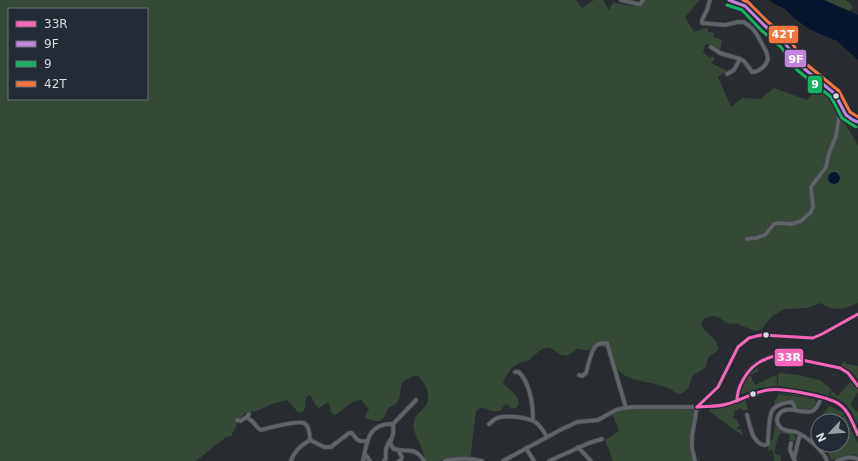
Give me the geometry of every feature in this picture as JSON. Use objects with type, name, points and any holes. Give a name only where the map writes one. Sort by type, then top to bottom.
[{"type":"main road","points":[[728,0],[745,6],[790,49],[801,66],[834,94],[844,112],[850,118],[858,122]]},
{"type":"street","points":[[621,0],[638,4],[643,0]]},
{"type":"street","points":[[710,0],[702,23],[725,25],[744,22],[756,33],[766,51],[768,59],[764,66],[756,72],[752,72],[744,61],[720,53],[711,47]]},
{"type":"street","points":[[727,74],[734,70],[740,59]]},
{"type":"street","points":[[747,239],[764,235],[774,224],[791,224],[801,222],[811,212],[814,208],[812,187],[826,167],[829,153],[836,136],[839,118],[844,112]]},
{"type":"street","points":[[695,461],[692,448],[692,436],[697,407],[718,387],[738,347],[749,338],[761,335],[814,338],[858,314]]},
{"type":"street","points":[[579,375],[582,376],[586,374],[593,350],[596,345],[600,343],[607,343],[626,408]]},
{"type":"street","points":[[737,401],[739,387],[747,372],[762,359],[778,355],[840,368],[847,372],[858,386]]},
{"type":"street","points":[[515,372],[519,372],[526,381],[531,400],[533,421]]},
{"type":"street","points":[[503,461],[571,425],[598,420],[610,413],[626,408],[727,405],[770,390],[821,397],[839,403],[848,413],[858,435]]},
{"type":"street","points":[[821,397],[818,407],[812,411],[807,412],[789,409],[780,412],[777,420],[778,424],[783,429],[800,434],[824,454],[827,461]]},
{"type":"street","points":[[384,461],[386,458],[386,446],[393,435],[393,424],[416,400]]},
{"type":"street","points":[[747,415],[751,430],[756,440],[759,444],[765,445],[768,444],[772,411],[783,403],[788,402],[792,402],[795,410]]},
{"type":"street","points":[[237,420],[240,421],[248,416],[248,418],[253,421],[260,430],[297,422],[304,423],[309,431],[310,440]]},
{"type":"street","points":[[489,424],[496,418],[510,416],[527,419],[537,422],[547,437]]},
{"type":"street","points":[[363,461],[367,441],[373,430],[384,424],[393,424]]},
{"type":"street","points":[[310,440],[324,447],[331,447],[349,433],[352,433],[358,441],[367,441]]},
{"type":"street","points":[[795,460],[800,434]]},
{"type":"street","points":[[391,439],[390,443],[394,449],[413,451],[420,455],[424,461]]},
{"type":"street","points":[[550,461],[578,447],[602,439]]},
{"type":"street","points":[[291,461],[297,449],[310,440]]},
{"type":"street","points":[[791,443],[790,450],[795,460]]},
{"type":"street","points":[[578,447],[591,461]]},
{"type":"street","points":[[526,448],[534,461]]},
{"type":"street","points":[[398,450],[402,457],[399,461]]},
{"type":"street","points":[[365,454],[370,461]]},
{"type":"street","points":[[836,461],[853,458],[858,459]]},
{"type":"street","points":[[445,461],[452,459],[482,461]]},
{"type":"green space","points":[[0,0],[576,0],[582,8],[594,0],[603,0],[609,10],[613,3],[639,6],[644,0],[700,0],[685,17],[694,32],[708,27],[708,32],[714,33],[713,37],[722,40],[720,51],[708,44],[705,45],[703,52],[710,58],[712,56],[715,59],[711,63],[727,71],[718,77],[731,107],[742,98],[760,99],[774,88],[807,100],[820,85],[833,97],[836,109],[858,145],[858,303],[848,307],[834,309],[821,303],[807,308],[785,309],[772,316],[762,329],[757,331],[737,323],[727,323],[718,317],[713,316],[704,319],[701,324],[705,331],[715,340],[719,348],[709,357],[705,367],[692,377],[688,389],[681,394],[677,394],[666,387],[632,379],[622,374],[616,367],[608,351],[603,347],[587,350],[576,349],[566,355],[559,354],[550,348],[546,348],[528,360],[514,366],[505,378],[503,383],[515,394],[518,400],[519,404],[516,408],[511,408],[507,404],[500,411],[491,411],[479,408],[476,411],[470,461],[444,459],[439,461],[425,461],[414,425],[416,416],[428,401],[428,392],[418,376],[413,376],[404,381],[401,386],[400,396],[397,403],[388,408],[384,417],[380,421],[364,418],[369,409],[361,400],[350,403],[335,415],[331,412],[328,402],[319,408],[310,395],[306,397],[303,412],[298,412],[287,400],[272,404],[257,411],[245,413],[241,417],[231,436],[226,437],[196,461],[0,461]]},
{"type":"green space","points":[[824,0],[846,0],[853,6],[850,11]]},
{"type":"green space","points":[[845,361],[846,364],[858,366],[858,380],[854,374],[841,365]]},
{"type":"green space","points":[[757,368],[759,371],[750,375],[755,385],[775,375],[777,379],[777,386],[760,388],[741,394],[741,389],[744,382],[750,374]]},
{"type":"green space","points":[[781,373],[820,380],[832,390],[829,395],[778,386],[777,375]]},
{"type":"green space","points":[[851,381],[858,389],[858,392],[850,405],[858,412],[858,425],[848,407],[836,397],[830,395],[832,391],[838,396]]},
{"type":"green space","points":[[778,394],[814,399],[816,403],[813,407],[806,409],[798,408],[791,400],[783,401],[774,406],[774,401]]},
{"type":"green space","points":[[745,401],[748,409],[743,411],[741,408],[734,411],[735,415],[733,416],[740,426],[737,427],[738,430],[741,429],[743,436],[709,411],[709,409],[727,407]]},
{"type":"green space","points":[[829,406],[844,413],[824,413]]},
{"type":"green space","points":[[634,409],[694,410],[691,436],[693,461],[613,461],[605,440],[619,431],[612,413]]},
{"type":"green space","points":[[775,425],[780,431],[794,434],[796,438],[795,441],[789,440],[790,435],[782,433],[779,434],[774,453],[781,456],[781,461],[774,461],[775,459],[772,449],[768,451],[771,440],[773,440]]},
{"type":"green space","points":[[850,427],[858,444],[858,456],[853,454],[832,460],[828,453],[850,453]]},
{"type":"water","points":[[769,0],[824,0],[858,15],[858,60],[837,41],[809,29],[785,9]]},
{"type":"water","points":[[834,172],[838,174],[840,178],[838,182],[834,184],[830,182],[828,178],[830,174]]},
{"type":"transit line","name":"9F","points":[[729,0],[745,6],[785,43],[801,66],[835,94],[846,115],[858,122]]},
{"type":"transit line","name":"42T","points":[[743,0],[748,2],[768,22],[789,39],[805,63],[839,91],[850,112],[858,117]]},
{"type":"transit line","name":"9","points":[[727,5],[742,10],[761,30],[781,47],[797,70],[831,97],[842,118],[856,127]]},
{"type":"transit line","name":"33R","points":[[697,407],[718,387],[738,347],[749,338],[761,335],[813,338],[858,314]]},
{"type":"transit line","name":"33R","points":[[737,401],[739,388],[750,370],[767,358],[778,355],[840,368],[848,373],[858,386]]},
{"type":"transit line","name":"33R","points":[[697,407],[724,405],[758,392],[768,390],[783,390],[804,393],[825,398],[839,404],[848,414],[858,435]]}]
